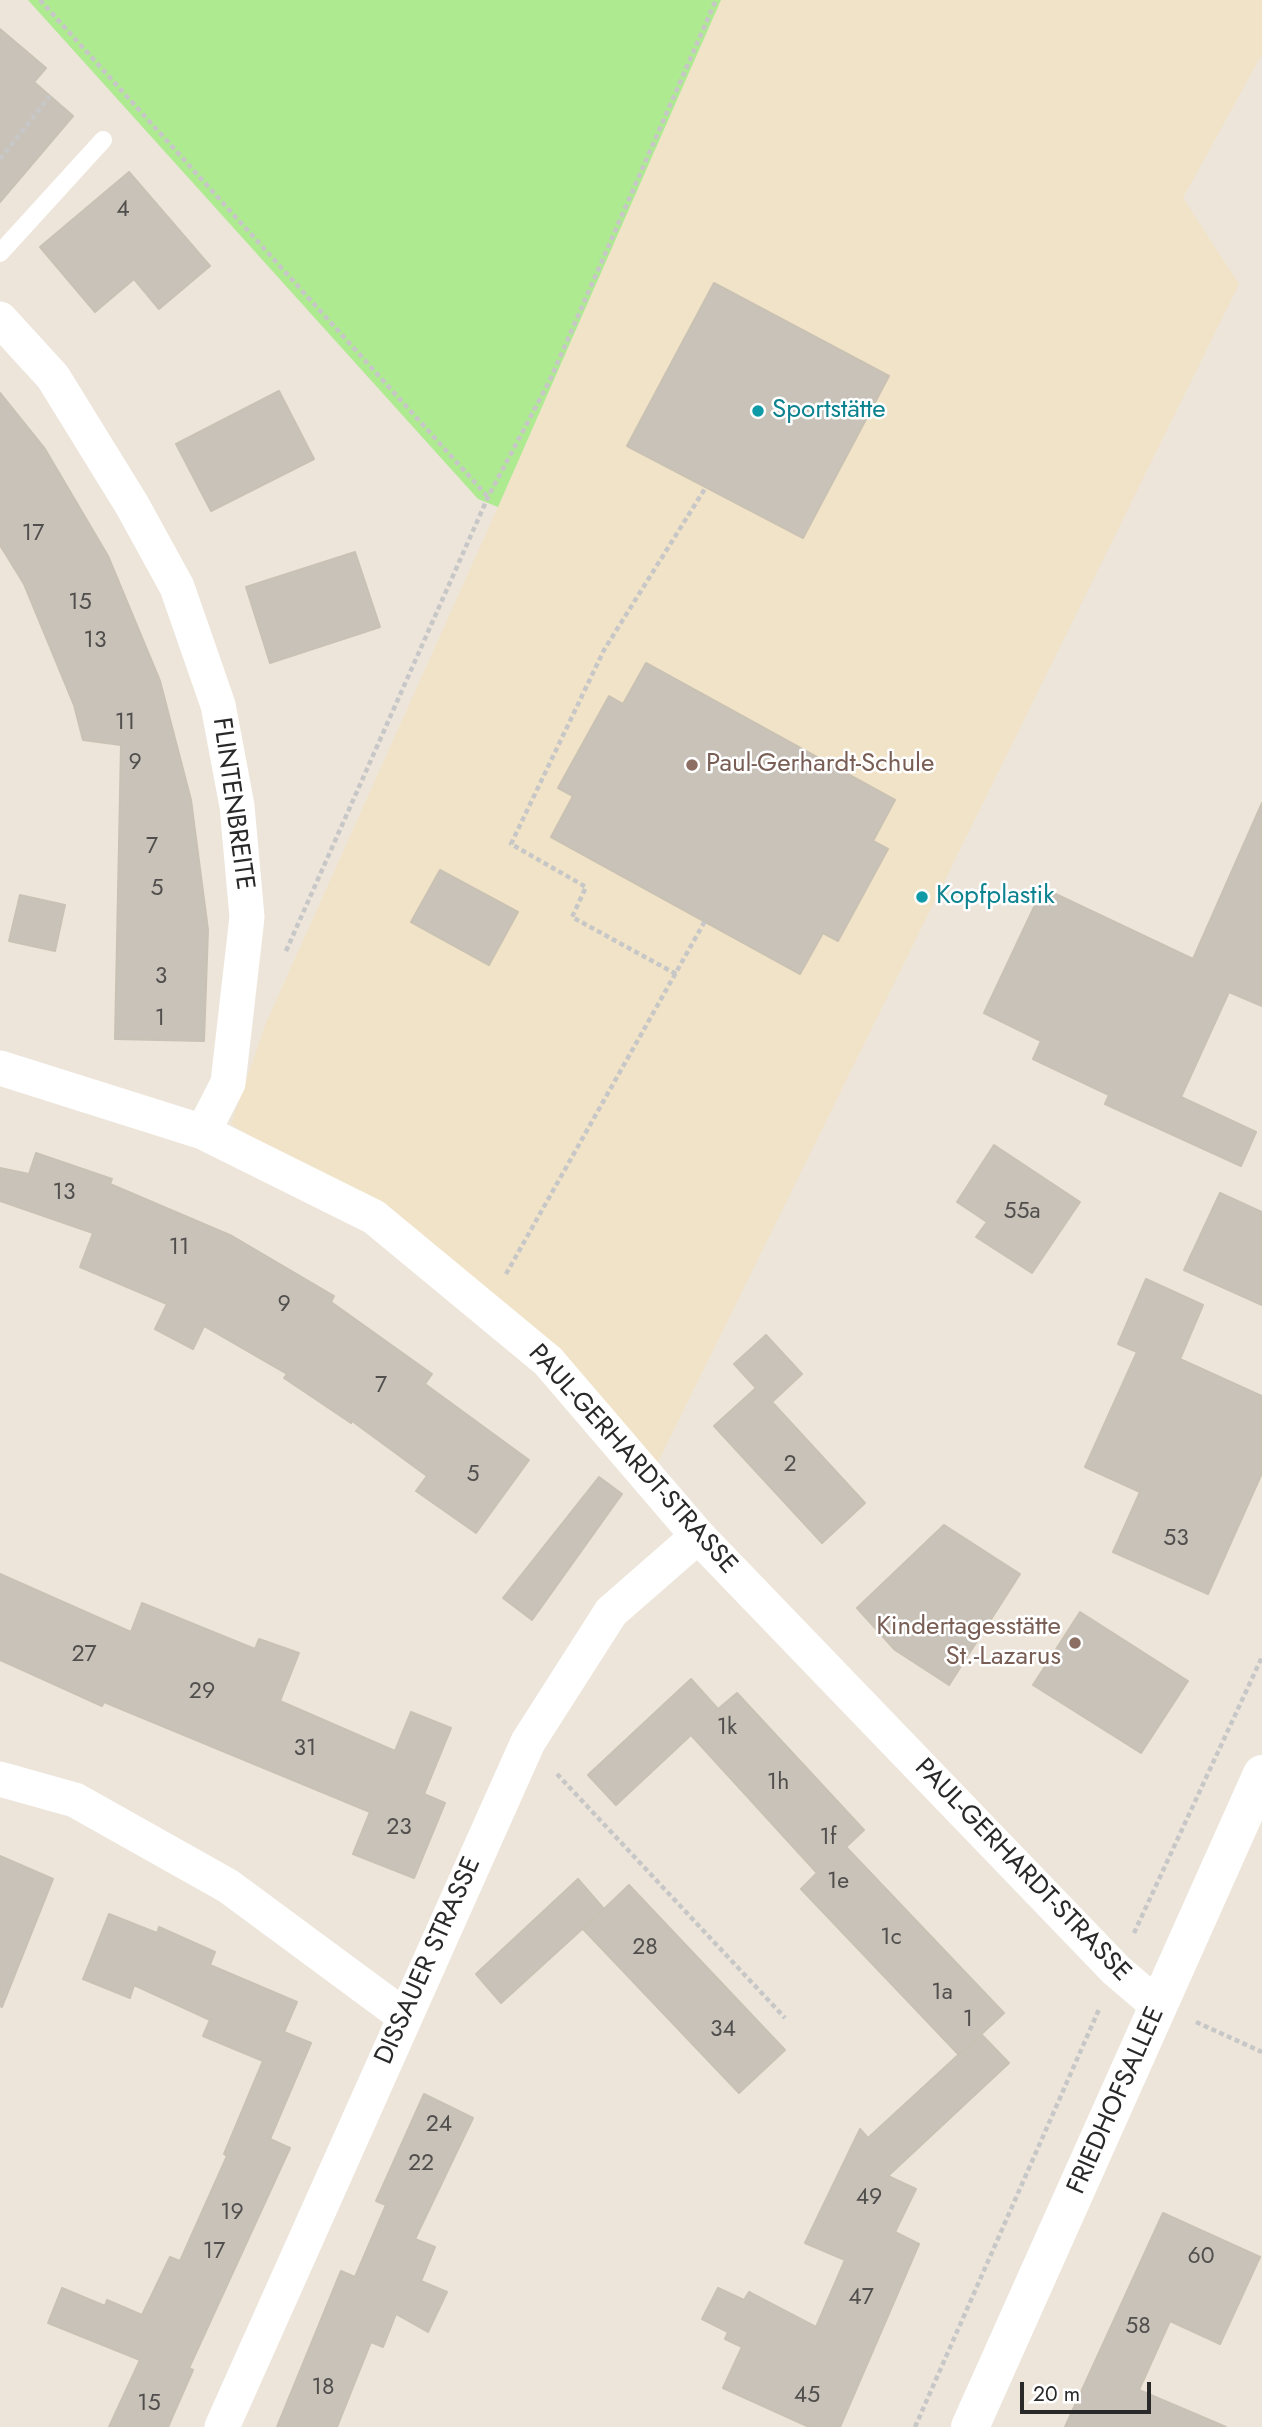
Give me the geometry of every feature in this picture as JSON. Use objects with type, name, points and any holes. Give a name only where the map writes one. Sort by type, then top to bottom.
[{"type":"street","name":"FLINTENBREITE","points":[[0,319],[53,377],[132,505],[177,587],[218,705],[237,806],[247,916],[228,1083],[203,1132]]},
{"type":"street","name":"PAUL-GERHARDT-STRASSE","points":[[0,1068],[203,1132],[374,1217],[548,1361],[698,1536],[1116,1970],[1158,2006]]},
{"type":"street","name":"DISSAUER STRASSE","points":[[222,2427],[528,1742],[611,1612],[698,1536]]},
{"type":"street","name":"FRIEDHOFSALLEE","points":[[970,2427],[1262,1774]]},
{"type":"street","points":[[0,1779],[75,1800],[228,1886],[404,2016]]},
{"type":"lane","points":[[0,253],[103,141]]},
{"type":"path","points":[[40,0],[488,497]]},
{"type":"path","points":[[284,956],[488,497],[550,380],[716,0]]},
{"type":"path","points":[[0,159],[50,96]]},
{"type":"path","points":[[676,974],[572,916],[586,887],[510,844],[604,650],[706,487]]},
{"type":"path","points":[[485,1309],[705,921]]},
{"type":"path","points":[[915,2427],[1116,1970],[1262,1657]]},
{"type":"path","points":[[528,1742],[785,2018]]},
{"type":"path","points":[[1158,2006],[1262,2052]]},
{"type":"shaded area","name":"Paul-Gerhardt-Schule","points":[[721,0],[1262,0],[1262,54],[1183,198],[1239,284],[656,1466],[374,1216],[231,1124],[266,1023],[498,507]]},
{"type":"green space","points":[[28,0],[721,0],[498,507],[478,499]]},
{"type":"building","points":[[0,29],[46,68],[34,82],[73,116],[0,202]]},
{"type":"building","points":[[129,172],[210,266],[159,309],[134,279],[95,312],[40,247]]},
{"type":"building","name":"Sportstätte","points":[[714,283],[889,376],[803,538],[627,446]]},
{"type":"building","points":[[279,391],[314,459],[211,511],[176,444]]},
{"type":"building","points":[[0,393],[45,449],[108,556],[160,681],[191,800],[208,930],[204,1041],[115,1039],[121,745],[83,740],[74,705],[24,584],[0,545]]},
{"type":"building","points":[[355,552],[380,627],[270,663],[246,587]]},
{"type":"building","points":[[646,663],[895,800],[873,841],[888,849],[838,941],[823,933],[800,974],[551,837],[573,796],[558,788],[609,696],[623,704]]},
{"type":"building","points":[[1262,803],[1262,1006],[1229,992],[1181,1097],[1256,1132],[1241,1166],[1105,1104],[1109,1095],[1033,1059],[1041,1041],[984,1013],[1043,888],[1193,959]]},
{"type":"building","points":[[440,870],[518,912],[489,965],[411,922]]},
{"type":"building","points":[[20,895],[65,905],[55,951],[9,941]]},
{"type":"building","points":[[994,1145],[1080,1202],[1032,1273],[976,1237],[987,1222],[957,1202]]},
{"type":"building","points":[[36,1153],[112,1179],[110,1184],[232,1236],[334,1296],[331,1302],[432,1374],[425,1384],[529,1460],[476,1533],[416,1491],[427,1476],[352,1421],[351,1423],[284,1378],[287,1374],[204,1326],[193,1349],[155,1329],[167,1304],[80,1267],[93,1233],[0,1201],[0,1168],[29,1174]]},
{"type":"building","points":[[1220,1193],[1262,1212],[1262,1305],[1184,1270]]},
{"type":"building","points":[[1146,1279],[1203,1305],[1180,1359],[1262,1396],[1262,1473],[1208,1594],[1113,1552],[1140,1492],[1085,1467],[1137,1352],[1118,1344]]},
{"type":"building","points":[[766,1335],[802,1374],[772,1402],[865,1503],[822,1543],[714,1426],[756,1388],[734,1364]]},
{"type":"building","points":[[599,1477],[622,1494],[532,1620],[503,1598]]},
{"type":"building","points":[[944,1525],[1020,1574],[949,1685],[895,1650],[857,1608]]},
{"type":"building","points":[[0,1574],[131,1632],[142,1603],[255,1649],[259,1639],[299,1653],[280,1701],[395,1751],[411,1712],[451,1728],[424,1794],[445,1803],[414,1878],[353,1854],[370,1812],[104,1702],[102,1706],[0,1660]]},
{"type":"building","points":[[1080,1612],[1188,1681],[1141,1753],[1033,1685]]},
{"type":"building","points":[[691,1679],[718,1709],[737,1693],[864,1830],[846,1847],[1004,2013],[959,2055],[801,1889],[817,1873],[691,1735],[616,1805],[588,1775]]},
{"type":"building","points":[[0,1856],[53,1879],[2,2007],[0,2006]]},
{"type":"building","points":[[578,1879],[604,1909],[629,1885],[785,2050],[739,2093],[583,1929],[602,1911],[501,2003],[476,1974]]},
{"type":"building","points":[[109,1914],[157,1933],[159,1927],[215,1952],[210,1965],[297,2002],[284,2032],[311,2043],[270,2139],[290,2148],[189,2368],[193,2370],[168,2427],[109,2427],[140,2360],[48,2323],[62,2288],[105,2306],[107,2300],[142,2315],[170,2257],[180,2261],[227,2156],[224,2154],[263,2061],[203,2036],[210,2020],[134,1985],[130,1998],[83,1979]]},
{"type":"building","points":[[981,2034],[1009,2063],[888,2176],[916,2189],[895,2232],[919,2244],[840,2427],[809,2427],[723,2388],[742,2347],[725,2339],[728,2332],[702,2319],[718,2288],[744,2300],[749,2292],[816,2327],[845,2260],[805,2243],[860,2129],[868,2138]]},
{"type":"building","points":[[424,2094],[473,2118],[415,2239],[435,2247],[421,2281],[447,2292],[428,2332],[396,2314],[383,2347],[371,2342],[337,2427],[277,2427],[341,2271],[355,2277],[386,2205],[376,2201]]},
{"type":"building","points":[[1163,2213],[1260,2257],[1220,2344],[1170,2321],[1139,2390],[1226,2427],[1065,2427]]},
{"type":"place","name":"Sportstätte","points":[[758,411]]},
{"type":"place","name":"Paul-Gerhardt-Schule","points":[[692,765]]},
{"type":"place","name":"Kopfplastik","points":[[922,897]]},
{"type":"place","name":"Kindertagesstätte St.-Lazarus","points":[[1075,1643]]}]
